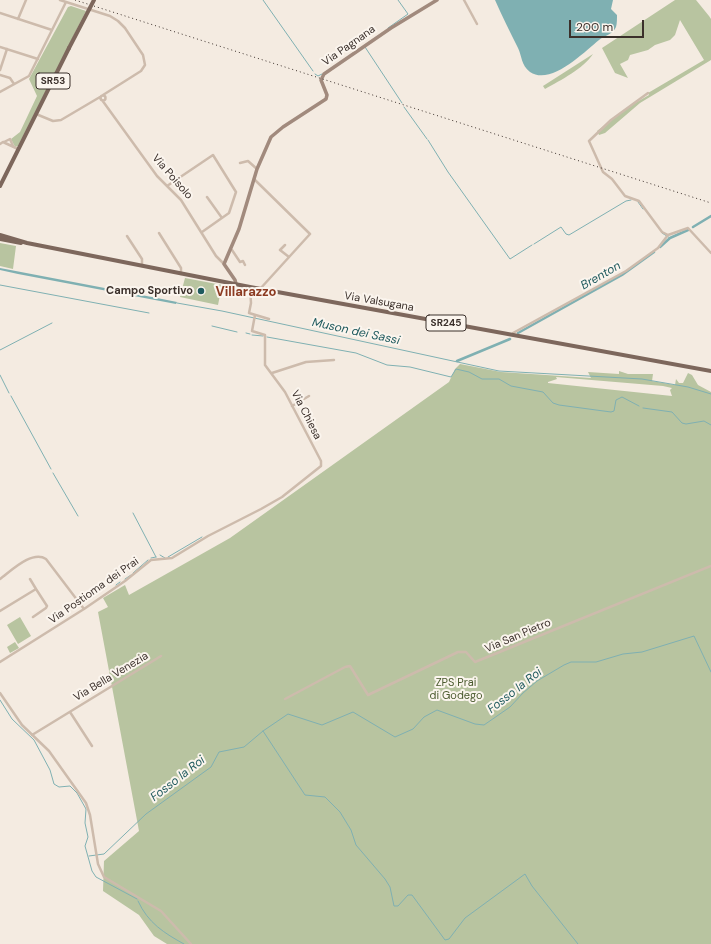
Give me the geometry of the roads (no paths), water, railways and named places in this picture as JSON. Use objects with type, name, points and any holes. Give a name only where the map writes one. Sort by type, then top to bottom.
[{"type":"main road","name":"SR53","points":[[1,184],[94,0]]},
{"type":"main road","name":"Via Valsugana","points":[[0,235],[27,243]]},
{"type":"main road","name":"Via Valsugana","points":[[0,239],[260,289],[711,371]]},
{"type":"street","points":[[18,19],[26,0]]},
{"type":"street","points":[[36,114],[50,120],[59,120],[69,117],[102,98],[108,92],[141,71],[145,65],[143,55],[125,28],[116,19],[60,0]]},
{"type":"street","name":"Via Pagnana","points":[[224,264],[232,250],[257,170],[271,137],[283,127],[326,99],[326,92],[321,83],[322,76],[406,18],[433,4],[437,0]]},
{"type":"street","points":[[464,0],[477,24]]},
{"type":"street","points":[[0,92],[29,76],[66,2]]},
{"type":"street","points":[[0,13],[52,30]]},
{"type":"street","points":[[0,47],[38,59]]},
{"type":"street","points":[[0,70],[7,49]]},
{"type":"street","points":[[0,74],[10,78],[14,84]]},
{"type":"street","points":[[648,94],[611,120],[589,141],[603,172],[612,179],[625,196],[638,201],[667,237]]},
{"type":"street","name":"Via Poisolo","points":[[102,98],[151,169],[181,200],[216,256],[224,264],[235,280],[236,284]]},
{"type":"street","points":[[2,143],[10,139],[13,147]]},
{"type":"street","points":[[2,143],[18,149]]},
{"type":"street","points":[[166,186],[213,155],[236,192],[229,213],[202,232]]},
{"type":"street","points":[[240,163],[248,160],[257,170]]},
{"type":"street","points":[[254,179],[310,234],[260,289]]},
{"type":"street","points":[[207,197],[222,218]]},
{"type":"street","points":[[512,335],[513,333],[529,326],[626,271],[648,256],[667,237],[687,228],[711,254]]},
{"type":"street","points":[[159,233],[181,268],[181,274]]},
{"type":"street","points":[[127,236],[142,259],[142,266]]},
{"type":"street","points":[[285,245],[280,250],[289,257]]},
{"type":"street","points":[[232,250],[240,262],[243,261],[246,265]]},
{"type":"street","name":"Via Chiesa","points":[[250,287],[251,304],[249,313],[255,318],[252,332],[265,336],[264,362],[281,385],[322,465]]},
{"type":"street","points":[[255,318],[269,318]]},
{"type":"street","points":[[272,373],[306,362],[334,360]]},
{"type":"street","points":[[292,406],[309,396]]},
{"type":"street","name":"Via Postioma dei Prai","points":[[0,662],[84,610],[125,581],[151,560],[172,558],[208,536],[265,507],[287,493],[322,465]]},
{"type":"street","points":[[0,579],[32,558],[41,556],[46,559],[84,610]]},
{"type":"street","name":"Via San Pietro","points":[[285,699],[345,667],[350,666],[368,695],[458,652],[466,652],[476,662],[711,566]]},
{"type":"street","points":[[30,579],[47,607],[33,616]]},
{"type":"street","points":[[0,611],[36,589]]},
{"type":"street","name":"Via Bella Venezia","points":[[32,735],[161,656]]},
{"type":"street","points":[[0,694],[20,722],[49,751],[86,803],[90,815],[99,869],[104,877],[161,911],[191,944]]},
{"type":"street","name":"Via Bella Venezia","points":[[70,712],[92,746]]},
{"type":"water","points":[[495,0],[613,0],[611,9],[617,15],[616,26],[613,31],[599,40],[567,66],[548,75],[538,75],[530,72],[525,66]]},
{"type":"water","points":[[0,268],[177,302],[176,304],[18,274],[0,270]]},
{"type":"waterway","points":[[263,0],[313,71]]},
{"type":"waterway","points":[[388,28],[408,14],[398,0]]},
{"type":"waterway","points":[[365,47],[402,103]]},
{"type":"waterway","points":[[315,74],[318,76],[322,74]]},
{"type":"waterway","points":[[404,107],[427,139]]},
{"type":"waterway","points":[[428,140],[448,172],[510,259],[532,245]]},
{"type":"waterway","points":[[534,244],[561,227],[566,234],[569,235],[626,201],[631,200]]},
{"type":"waterway","points":[[638,202],[643,209]]},
{"type":"waterway","name":"Brenton","points":[[693,227],[711,216]]},
{"type":"waterway","name":"Brenton","points":[[660,247],[670,238],[688,230]]},
{"type":"waterway","points":[[662,233],[670,238]]},
{"type":"waterway","name":"Brenton","points":[[518,333],[622,275],[654,252]]},
{"type":"waterway","points":[[0,285],[149,313]]},
{"type":"waterway","name":"Muson dei Sassi","points":[[177,303],[222,311],[499,371],[642,379],[688,387],[711,394]]},
{"type":"waterway","points":[[0,350],[52,323]]},
{"type":"waterway","points":[[212,326],[237,332]]},
{"type":"waterway","points":[[246,333],[250,334]]},
{"type":"waterway","points":[[252,335],[263,336]]},
{"type":"waterway","points":[[267,337],[356,353],[387,365],[410,367],[451,377],[456,369],[469,372],[482,379],[499,379],[511,386],[543,392],[553,403],[559,405],[611,412],[614,411],[616,400],[622,397],[639,406]]},
{"type":"waterway","name":"Brenton","points":[[457,361],[510,339]]},
{"type":"waterway","points":[[0,375],[9,393]]},
{"type":"waterway","points":[[11,396],[51,469]]},
{"type":"waterway","points":[[643,408],[672,412],[682,423],[686,424],[704,421],[711,425]]},
{"type":"waterway","points":[[53,473],[78,516]]},
{"type":"waterway","points":[[133,513],[156,557]]},
{"type":"waterway","points":[[168,557],[202,537]]},
{"type":"waterway","points":[[160,555],[165,558]]},
{"type":"waterway","points":[[151,558],[156,557]]},
{"type":"waterway","points":[[133,573],[148,560]]},
{"type":"waterway","points":[[125,579],[131,575]]},
{"type":"waterway","points":[[116,585],[120,582]]},
{"type":"waterway","name":"Fosso la Roi","points":[[89,856],[104,854],[146,814],[211,767],[219,752],[244,747],[263,731],[288,714],[322,725],[353,712],[395,737],[413,729],[424,717],[437,710],[475,724],[484,725],[510,707],[537,681],[571,662],[596,662],[623,654],[642,652],[694,636],[711,672]]},
{"type":"waterway","points":[[0,700],[12,719],[34,740],[50,770],[54,784],[59,787],[70,786],[77,793],[86,809],[85,823],[88,837],[85,846],[92,871],[96,877],[137,899]]},
{"type":"waterway","points":[[263,731],[305,795],[325,797],[340,812],[351,830],[356,845],[390,887],[394,906],[398,906],[408,895],[412,895],[445,940],[449,939],[465,918],[525,874],[532,886],[578,944]]},
{"type":"waterway","points":[[138,901],[142,909],[157,927],[184,944]]},
{"type":"railway","points":[[75,0],[711,203]]},
{"type":"place","name":"Campo Sportivo","points":[[201,291]]},
{"type":"district","name":"Villarazzo","points":[[246,293]]},
{"type":"park label","name":"ZPS Prai di Godego","points":[[456,689]]}]
